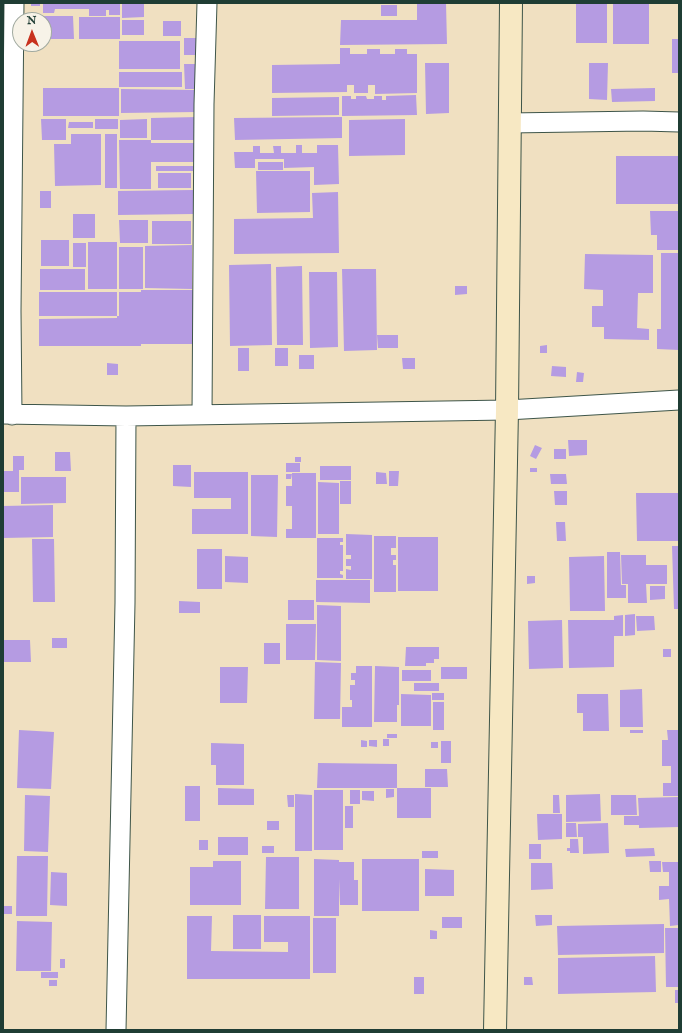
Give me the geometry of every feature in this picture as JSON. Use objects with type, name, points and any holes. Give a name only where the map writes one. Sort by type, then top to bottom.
[{"type":"street","points":[[14,3],[11,311],[7,414],[202,416],[507,410],[679,400]]},
{"type":"street","points":[[202,416],[204,104],[207,3]]},
{"type":"street","points":[[495,1030],[507,410],[511,3]]},
{"type":"street","points":[[509,123],[643,121],[679,122]]},
{"type":"street","points":[[116,1030],[125,611],[126,416]]},
{"type":"building","points":[[31,3],[40,3],[40,6],[31,6]]},
{"type":"building","points":[[43,3],[120,3],[120,15],[109,15],[109,10],[106,10],[106,16],[89,16],[89,9],[55,9],[54,13],[43,12]]},
{"type":"building","points":[[122,3],[144,3],[144,17],[122,18]]},
{"type":"building","points":[[417,3],[446,3],[447,44],[340,45],[341,20],[417,20]]},
{"type":"building","points":[[576,3],[607,3],[607,43],[576,43]]},
{"type":"building","points":[[613,3],[649,3],[649,44],[613,44]]},
{"type":"building","points":[[381,5],[397,5],[397,16],[381,16]]},
{"type":"building","points":[[52,16],[73,16],[74,39],[52,39]]},
{"type":"building","points":[[79,17],[120,17],[120,39],[79,39]]},
{"type":"building","points":[[122,20],[144,20],[144,35],[122,35]]},
{"type":"building","points":[[163,21],[181,21],[181,36],[163,36]]},
{"type":"building","points":[[184,38],[196,38],[196,55],[184,55]]},
{"type":"building","points":[[672,39],[679,39],[679,73],[672,73]]},
{"type":"building","points":[[119,41],[180,41],[180,69],[119,69]]},
{"type":"building","points":[[340,48],[350,48],[350,54],[367,54],[367,49],[380,49],[380,54],[395,54],[395,49],[407,49],[407,54],[417,54],[417,93],[375,94],[375,85],[368,85],[368,93],[354,93],[354,85],[347,85],[347,92],[272,93],[272,65],[340,64]]},
{"type":"building","points":[[425,63],[449,63],[449,113],[426,114]]},
{"type":"building","points":[[589,63],[608,63],[607,100],[589,99]]},
{"type":"building","points":[[184,64],[197,64],[197,89],[185,89]]},
{"type":"building","points":[[119,72],[182,72],[182,87],[119,87]]},
{"type":"building","points":[[43,88],[119,88],[119,116],[43,116]]},
{"type":"building","points":[[655,88],[655,101],[612,102],[611,89]]},
{"type":"building","points":[[121,89],[197,90],[197,112],[121,113]]},
{"type":"building","points":[[416,95],[417,115],[342,116],[342,96],[351,96],[351,99],[356,99],[356,96],[366,96],[367,99],[374,99],[374,96],[382,96],[382,100],[386,100],[386,96]]},
{"type":"building","points":[[339,97],[339,115],[272,116],[272,98]]},
{"type":"building","points":[[198,117],[198,140],[151,140],[151,118]]},
{"type":"building","points":[[342,117],[342,138],[235,140],[234,118]]},
{"type":"building","points":[[41,119],[66,119],[66,140],[42,140]]},
{"type":"building","points":[[95,119],[118,119],[118,129],[95,129]]},
{"type":"building","points":[[147,119],[147,138],[120,138],[120,120]]},
{"type":"building","points":[[405,119],[405,155],[349,156],[349,120]]},
{"type":"building","points":[[69,122],[93,122],[93,128],[68,128]]},
{"type":"building","points":[[71,134],[101,134],[101,185],[55,186],[54,144],[71,144]]},
{"type":"building","points":[[105,134],[117,134],[117,188],[105,188]]},
{"type":"building","points":[[119,140],[151,140],[151,143],[197,143],[197,162],[151,162],[151,189],[120,189]]},
{"type":"building","points":[[296,145],[302,145],[302,153],[317,153],[317,145],[338,145],[339,184],[314,185],[314,167],[284,168],[284,159],[255,159],[255,168],[235,168],[234,152],[253,152],[253,146],[260,146],[260,153],[274,153],[273,146],[281,146],[281,153],[296,153]]},
{"type":"building","points":[[616,156],[679,156],[679,204],[616,204]]},
{"type":"building","points":[[258,162],[283,162],[283,170],[258,170]]},
{"type":"building","points":[[156,166],[193,166],[193,171],[156,171]]},
{"type":"building","points":[[256,171],[310,171],[310,212],[257,213]]},
{"type":"building","points":[[158,173],[191,173],[191,188],[158,188]]},
{"type":"building","points":[[193,190],[193,214],[118,215],[118,191]]},
{"type":"building","points":[[40,191],[51,191],[51,208],[40,208]]},
{"type":"building","points":[[338,192],[339,253],[234,254],[234,219],[313,218],[312,193]]},
{"type":"building","points":[[650,211],[679,211],[679,250],[657,250],[657,235],[651,235]]},
{"type":"building","points":[[73,214],[95,214],[95,238],[73,238]]},
{"type":"building","points":[[119,220],[148,220],[148,243],[120,243]]},
{"type":"building","points":[[152,221],[191,221],[191,244],[152,244]]},
{"type":"building","points":[[41,240],[69,240],[69,266],[41,266]]},
{"type":"building","points":[[88,242],[117,242],[117,289],[88,289]]},
{"type":"building","points":[[73,243],[86,243],[86,267],[73,267]]},
{"type":"building","points":[[192,245],[192,289],[145,288],[145,246]]},
{"type":"building","points":[[119,247],[143,247],[143,289],[119,289]]},
{"type":"building","points":[[661,253],[679,253],[679,350],[657,349],[657,329],[661,329]]},
{"type":"building","points":[[585,254],[653,255],[653,293],[638,293],[637,328],[649,329],[649,340],[604,339],[604,327],[592,327],[592,306],[603,306],[603,290],[584,289]]},
{"type":"building","points":[[271,264],[272,345],[230,346],[229,265]]},
{"type":"building","points":[[302,266],[303,345],[277,345],[276,267]]},
{"type":"building","points":[[40,269],[85,269],[85,290],[40,290]]},
{"type":"building","points":[[342,269],[376,269],[377,350],[344,351]]},
{"type":"building","points":[[309,272],[337,272],[338,347],[310,348]]},
{"type":"building","points":[[455,286],[467,286],[467,294],[455,295]]},
{"type":"building","points":[[141,290],[193,290],[193,344],[141,344],[141,346],[39,346],[39,319],[117,318],[117,316],[119,316],[119,292],[141,292]]},
{"type":"building","points":[[39,292],[117,292],[117,316],[39,316]]},
{"type":"building","points":[[377,335],[398,335],[398,348],[378,348]]},
{"type":"building","points":[[547,345],[547,353],[540,353],[540,346]]},
{"type":"building","points":[[238,348],[249,348],[249,371],[238,371]]},
{"type":"building","points":[[275,348],[288,348],[288,366],[275,366]]},
{"type":"building","points":[[299,355],[314,355],[314,369],[299,369]]},
{"type":"building","points":[[402,358],[415,358],[415,369],[403,369]]},
{"type":"building","points":[[107,363],[118,364],[118,375],[107,375]]},
{"type":"building","points":[[552,366],[566,367],[566,377],[551,376]]},
{"type":"building","points":[[577,372],[584,373],[583,382],[576,382]]},
{"type":"building","points":[[568,440],[587,440],[587,455],[569,456]]},
{"type":"building","points":[[535,445],[542,448],[536,459],[530,456]]},
{"type":"building","points":[[554,449],[566,449],[566,459],[554,459]]},
{"type":"building","points":[[55,452],[70,452],[71,471],[55,471]]},
{"type":"building","points":[[13,456],[24,456],[24,470],[19,470],[19,492],[3,492],[3,471],[13,471]]},
{"type":"building","points":[[295,457],[301,457],[301,462],[295,462]]},
{"type":"building","points":[[286,463],[300,463],[300,472],[286,472]]},
{"type":"building","points":[[173,465],[191,465],[191,487],[173,486]]},
{"type":"building","points":[[320,466],[351,466],[351,480],[320,480]]},
{"type":"building","points":[[530,468],[537,468],[537,472],[530,472]]},
{"type":"building","points":[[389,471],[399,471],[398,486],[389,486]]},
{"type":"building","points":[[194,472],[248,472],[248,509],[231,509],[231,498],[194,498]]},
{"type":"building","points":[[376,472],[386,473],[387,484],[376,484]]},
{"type":"building","points":[[292,473],[316,473],[316,538],[286,538],[286,529],[292,529],[292,506],[286,506],[286,486],[292,486]]},
{"type":"building","points":[[286,474],[292,474],[291,479],[286,479]]},
{"type":"building","points":[[550,474],[566,474],[567,484],[551,484]]},
{"type":"building","points":[[251,475],[278,475],[277,537],[251,536]]},
{"type":"building","points":[[21,477],[66,477],[66,503],[21,504]]},
{"type":"building","points":[[340,481],[351,481],[351,504],[340,504]]},
{"type":"building","points":[[318,482],[339,483],[339,534],[318,534]]},
{"type":"building","points":[[554,491],[567,491],[567,505],[555,505]]},
{"type":"building","points":[[636,493],[679,493],[679,541],[637,541]]},
{"type":"building","points":[[53,505],[53,537],[3,538],[3,506]]},
{"type":"building","points":[[192,509],[248,509],[248,534],[192,534]]},
{"type":"building","points":[[556,522],[565,522],[566,541],[557,541]]},
{"type":"building","points":[[346,534],[372,535],[372,579],[346,579],[346,569],[351,570],[351,566],[346,566],[346,559],[351,559],[351,555],[346,555]]},
{"type":"building","points":[[374,536],[396,536],[396,548],[391,548],[391,555],[396,555],[396,560],[393,560],[393,565],[396,565],[396,592],[374,592]]},
{"type":"building","points":[[398,537],[438,537],[438,591],[398,591]]},
{"type":"building","points":[[317,538],[343,538],[343,542],[340,542],[340,545],[343,545],[343,571],[340,571],[340,574],[343,575],[343,578],[317,578]]},
{"type":"building","points":[[32,539],[54,539],[55,602],[33,602]]},
{"type":"building","points":[[672,546],[679,546],[679,609],[674,609]]},
{"type":"building","points":[[197,549],[222,549],[222,589],[197,589]]},
{"type":"building","points":[[607,552],[620,552],[621,585],[626,585],[626,598],[607,598]]},
{"type":"building","points":[[621,555],[646,555],[646,565],[667,565],[667,584],[646,584],[647,603],[628,603],[628,584],[622,584]]},
{"type":"building","points":[[225,556],[248,557],[248,583],[225,582]]},
{"type":"building","points":[[604,556],[605,611],[570,611],[569,557]]},
{"type":"building","points":[[527,576],[535,576],[535,583],[527,584]]},
{"type":"building","points":[[316,580],[370,580],[370,603],[316,602]]},
{"type":"building","points":[[650,586],[665,586],[665,599],[650,600]]},
{"type":"building","points":[[288,600],[314,600],[314,620],[288,620]]},
{"type":"building","points":[[179,601],[200,602],[200,613],[179,613]]},
{"type":"building","points":[[317,605],[341,606],[341,661],[317,660]]},
{"type":"building","points":[[635,614],[635,635],[625,636],[625,615]]},
{"type":"building","points":[[623,615],[623,636],[614,636],[614,667],[569,668],[568,620],[614,620],[614,616]]},
{"type":"building","points":[[636,616],[654,616],[655,630],[637,631]]},
{"type":"building","points":[[562,620],[563,668],[529,669],[528,621]]},
{"type":"building","points":[[286,624],[316,624],[315,660],[286,660]]},
{"type":"building","points":[[52,638],[67,638],[67,648],[52,648]]},
{"type":"building","points":[[3,640],[30,640],[31,662],[3,662]]},
{"type":"building","points":[[264,643],[280,643],[280,664],[264,664]]},
{"type":"building","points":[[406,647],[439,647],[439,659],[434,659],[434,663],[426,663],[426,666],[405,666]]},
{"type":"building","points":[[663,649],[671,649],[671,657],[663,657]]},
{"type":"building","points":[[315,662],[341,663],[340,719],[314,719]]},
{"type":"building","points":[[356,666],[372,666],[372,727],[342,727],[342,707],[352,707],[352,700],[350,700],[350,685],[355,685],[355,680],[351,680],[351,673],[356,673]]},
{"type":"building","points":[[375,666],[399,667],[399,705],[397,705],[397,722],[374,722]]},
{"type":"building","points":[[220,667],[248,667],[247,703],[220,703]]},
{"type":"building","points":[[441,667],[467,667],[467,679],[441,679]]},
{"type":"building","points":[[402,670],[431,670],[431,681],[402,681]]},
{"type":"building","points":[[414,683],[439,683],[439,691],[414,691]]},
{"type":"building","points":[[642,689],[643,727],[620,727],[620,690]]},
{"type":"building","points":[[432,693],[444,693],[444,700],[432,700]]},
{"type":"building","points":[[401,694],[431,695],[431,726],[401,726]]},
{"type":"building","points":[[577,694],[608,694],[609,731],[583,731],[583,713],[577,713]]},
{"type":"building","points":[[433,702],[444,702],[444,730],[433,730]]},
{"type":"building","points":[[19,730],[54,732],[51,789],[17,788]]},
{"type":"building","points":[[630,730],[643,730],[643,733],[630,733]]},
{"type":"building","points":[[667,730],[679,730],[679,796],[663,796],[663,783],[671,783],[671,766],[662,766],[662,740],[668,740]]},
{"type":"building","points":[[387,734],[397,734],[397,738],[387,738]]},
{"type":"building","points":[[383,739],[389,739],[389,746],[383,746]]},
{"type":"building","points":[[361,740],[367,741],[367,747],[361,747]]},
{"type":"building","points":[[369,740],[377,740],[377,747],[369,746]]},
{"type":"building","points":[[441,741],[451,741],[451,763],[441,763]]},
{"type":"building","points":[[431,742],[438,742],[438,748],[431,748]]},
{"type":"building","points":[[211,743],[244,744],[244,785],[216,785],[216,765],[211,765]]},
{"type":"building","points":[[318,763],[397,764],[397,788],[317,788]]},
{"type":"building","points":[[425,769],[447,769],[448,787],[425,787]]},
{"type":"building","points":[[185,786],[200,786],[200,821],[185,821]]},
{"type":"building","points":[[218,788],[254,789],[254,805],[218,805]]},
{"type":"building","points":[[397,788],[431,788],[431,818],[397,818]]},
{"type":"building","points":[[386,789],[394,789],[394,797],[386,798]]},
{"type":"building","points":[[314,790],[343,790],[343,850],[314,850]]},
{"type":"building","points":[[350,790],[360,790],[360,804],[350,804]]},
{"type":"building","points":[[362,791],[374,791],[374,801],[362,800]]},
{"type":"building","points":[[295,794],[312,795],[312,851],[295,851]]},
{"type":"building","points":[[600,794],[601,821],[566,822],[566,795]]},
{"type":"building","points":[[25,795],[50,796],[48,852],[24,851]]},
{"type":"building","points":[[287,795],[294,795],[294,807],[288,807]]},
{"type":"building","points":[[553,795],[559,795],[560,813],[553,813]]},
{"type":"building","points":[[611,795],[636,795],[637,815],[611,815]]},
{"type":"building","points":[[679,797],[679,827],[639,828],[639,825],[624,825],[624,816],[639,816],[638,798]]},
{"type":"building","points":[[345,806],[353,806],[353,828],[345,828]]},
{"type":"building","points":[[537,814],[562,814],[562,839],[538,840]]},
{"type":"building","points":[[267,821],[279,821],[279,830],[267,830]]},
{"type":"building","points":[[566,823],[576,823],[577,837],[566,837]]},
{"type":"building","points":[[608,823],[609,853],[583,854],[583,837],[578,837],[578,824]]},
{"type":"building","points":[[218,837],[248,837],[248,855],[218,855]]},
{"type":"building","points":[[570,839],[578,839],[579,853],[570,853],[570,851],[567,851],[567,848],[570,848]]},
{"type":"building","points":[[199,840],[208,840],[208,850],[199,850]]},
{"type":"building","points":[[529,844],[541,844],[541,859],[529,859]]},
{"type":"building","points":[[262,846],[274,846],[274,853],[262,853]]},
{"type":"building","points":[[654,848],[655,856],[626,857],[625,849]]},
{"type":"building","points":[[422,851],[438,851],[438,858],[422,858]]},
{"type":"building","points":[[17,856],[48,856],[47,916],[16,916]]},
{"type":"building","points":[[266,857],[299,857],[299,909],[265,909]]},
{"type":"building","points":[[314,859],[354,862],[354,880],[358,880],[358,905],[340,905],[339,879],[339,916],[314,916]]},
{"type":"building","points":[[362,859],[419,859],[419,911],[362,911]]},
{"type":"building","points":[[213,861],[241,861],[241,905],[190,905],[190,867],[213,867]]},
{"type":"building","points":[[649,861],[661,861],[661,872],[650,872]]},
{"type":"building","points":[[662,862],[679,862],[679,925],[670,926],[669,899],[659,900],[659,886],[669,886],[669,872],[663,872]]},
{"type":"building","points":[[531,863],[552,863],[553,889],[531,890]]},
{"type":"building","points":[[425,869],[454,870],[454,896],[425,896]]},
{"type":"building","points":[[51,872],[67,873],[67,906],[50,905]]},
{"type":"building","points":[[3,906],[12,906],[12,914],[3,914]]},
{"type":"building","points":[[233,915],[261,915],[261,949],[233,949]]},
{"type":"building","points":[[535,915],[552,915],[552,925],[536,926]]},
{"type":"building","points":[[187,916],[212,916],[211,951],[288,952],[288,942],[264,942],[264,916],[310,916],[310,979],[187,979]]},
{"type":"building","points":[[442,917],[462,917],[462,928],[442,928]]},
{"type":"building","points":[[313,918],[336,918],[336,973],[313,973]]},
{"type":"building","points":[[17,921],[52,922],[51,971],[16,971]]},
{"type":"building","points":[[664,924],[664,953],[558,955],[557,926]]},
{"type":"building","points":[[665,928],[679,928],[679,987],[666,987]]},
{"type":"building","points":[[430,930],[437,931],[437,939],[430,939]]},
{"type":"building","points":[[655,956],[656,992],[558,994],[558,958]]},
{"type":"building","points":[[60,959],[65,959],[65,968],[60,968]]},
{"type":"building","points":[[41,972],[58,972],[58,978],[41,978]]},
{"type":"building","points":[[414,977],[424,977],[424,994],[414,994]]},
{"type":"building","points":[[524,977],[532,977],[533,985],[524,985]]},
{"type":"building","points":[[49,980],[57,980],[57,986],[49,986]]},
{"type":"building","points":[[675,990],[679,990],[679,1003],[675,1003]]}]
